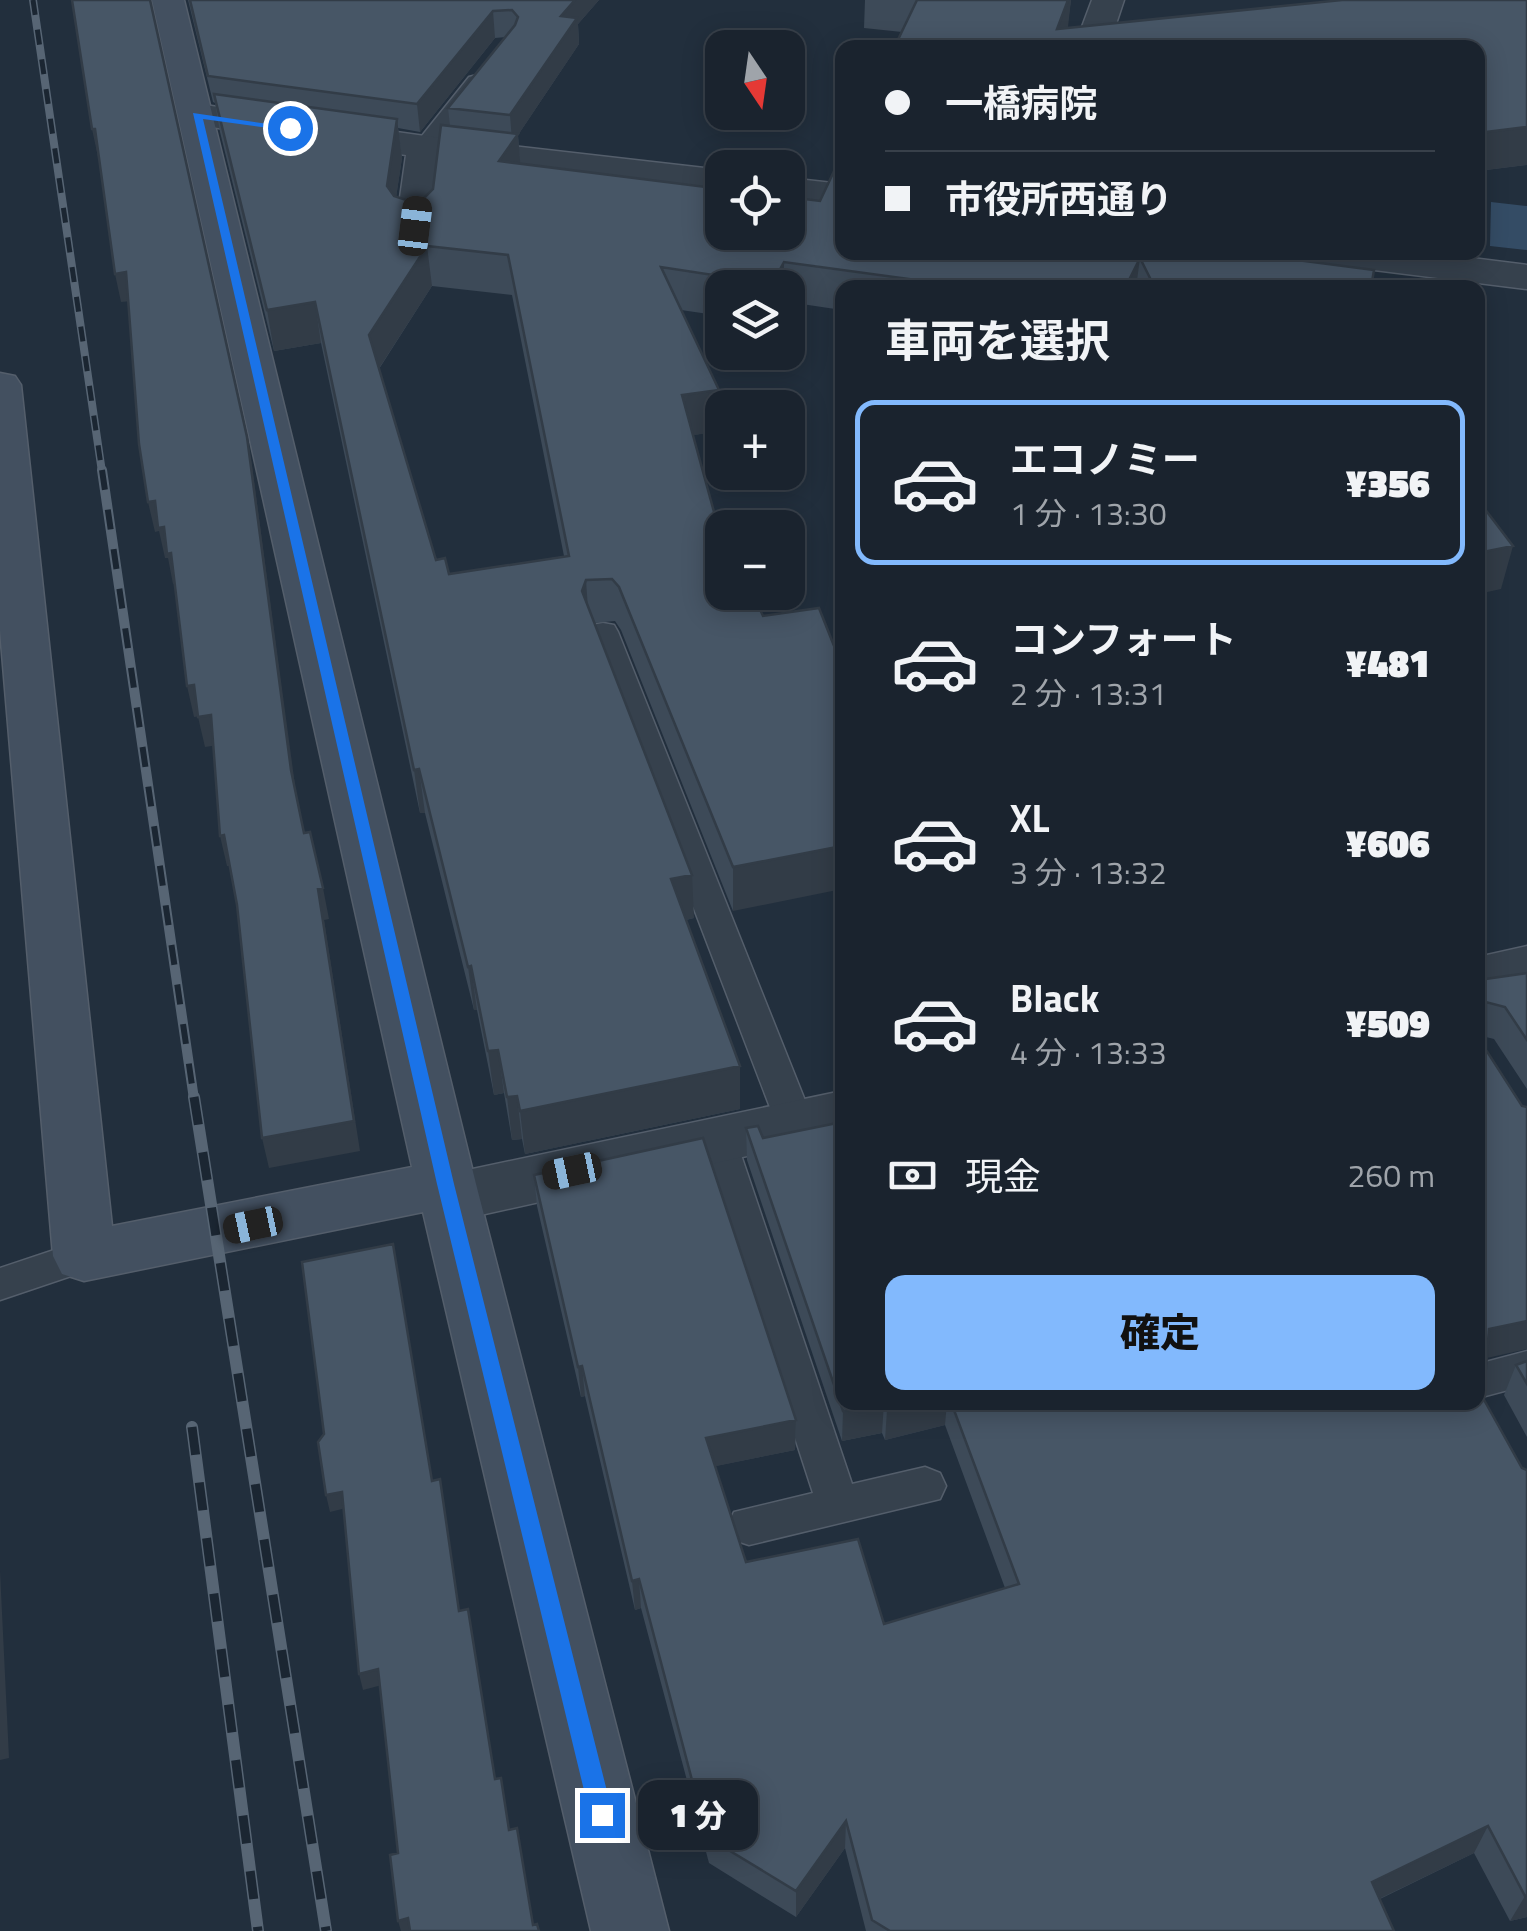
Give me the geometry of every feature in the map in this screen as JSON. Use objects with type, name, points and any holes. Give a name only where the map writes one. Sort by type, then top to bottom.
[{"type":"street","points":[[168,0],[447,1191],[630,1931]]},
{"type":"street","points":[[1094,40],[1108,0]]},
{"type":"street","points":[[197,115],[425,148],[705,180]]},
{"type":"street","points":[[415,226],[425,148]]},
{"type":"street","points":[[805,191],[835,194]]},
{"type":"street","points":[[1390,260],[1527,277]]},
{"type":"street","points":[[0,385],[11,591],[84,1256],[447,1191],[819,1118]]},
{"type":"street","points":[[1485,975],[1527,966]]},
{"type":"lane","points":[[425,148],[494,60]]},
{"type":"lane","points":[[603,632],[819,1118]]},
{"type":"lane","points":[[717,1140],[838,1506]]},
{"type":"lane","points":[[0,1284],[22,1280],[84,1256]]},
{"type":"lane","points":[[1485,1394],[1527,1368]]},
{"type":"lane","points":[[750,1526],[925,1486]]},
{"type":"water","points":[[1491,202],[1527,206],[1527,250],[1490,246]]},
{"type":"building","points":[[72,0],[150,0],[247,437],[291,770],[304,833],[310,832],[323,888],[318,889],[354,1121],[262,1138],[237,905],[224,835],[220,836],[211,715],[198,717],[194,685],[187,686],[171,553],[167,554],[164,527],[158,528],[155,501],[148,502],[139,444],[126,272],[115,274]]},
{"type":"building","points":[[190,0],[575,0],[561,16],[577,18],[510,115],[448,108],[515,25],[518,17],[512,10],[493,11],[417,104],[208,76]]},
{"type":"building","points":[[917,0],[1068,0],[1057,29],[1342,0],[1527,0],[1527,127],[1485,132],[1485,40],[898,40]]},
{"type":"building","points":[[214,94],[397,119],[387,186],[394,196],[409,201],[424,198],[433,189],[441,125],[518,134],[499,161],[705,187],[705,250],[805,250],[805,199],[820,201],[835,169],[835,260],[1139,260],[1129,280],[916,280],[784,262],[780,270],[705,270],[705,274],[661,267],[705,360],[705,370],[710,370],[719,390],[682,395],[714,510],[705,510],[705,610],[760,610],[763,616],[819,608],[835,648],[835,847],[733,867],[619,587],[612,579],[586,580],[582,591],[692,875],[671,879],[740,1066],[520,1111],[517,1096],[507,1097],[498,1050],[488,1051],[471,966],[468,967],[419,769],[414,770],[315,302],[267,310]],"holes":[[[427,246],[508,255],[569,556],[449,574],[445,558],[436,560],[369,335]]]},
{"type":"building","points":[[1141,260],[1297,260],[1374,270],[1372,280],[1151,280]]},
{"type":"building","points":[[1485,509],[1513,546],[1485,552]]},
{"type":"building","points":[[1527,973],[1527,1040],[1505,1007],[1486,1002],[1486,1050],[1522,1106],[1527,1107],[1527,1321],[1489,1329],[1486,1368],[1485,979]]},
{"type":"building","points":[[835,1123],[835,1388],[746,1128],[758,1126],[763,1138]]},
{"type":"building","points":[[703,1138],[796,1420],[706,1438],[746,1562],[858,1539],[884,1624],[1019,1584],[954,1410],[1485,1410],[1485,1402],[1522,1468],[1527,1470],[1527,1895],[1488,1826],[1372,1882],[1394,1931],[890,1931],[872,1920],[846,1821],[796,1891],[707,1837],[639,1579],[632,1581],[534,1175]]},
{"type":"building","points":[[393,1244],[432,1481],[440,1479],[459,1611],[468,1609],[495,1779],[501,1778],[509,1830],[517,1828],[533,1925],[537,1924],[539,1931],[410,1931],[408,1918],[398,1921],[390,1855],[398,1853],[378,1669],[359,1674],[342,1492],[326,1495],[318,1442],[324,1434],[302,1262]]},
{"type":"building","points":[[1527,1361],[1527,1384],[1516,1365]]},
{"type":"railway","points":[[33,0],[102,472]]},
{"type":"railway","points":[[102,470],[194,1099]]},
{"type":"railway","points":[[194,1097],[326,1931]]},
{"type":"railway","points":[[192,1427],[258,1931]]},
{"type":"route","points":[[290,128],[197,115],[446,1184],[602,1815]]}]
